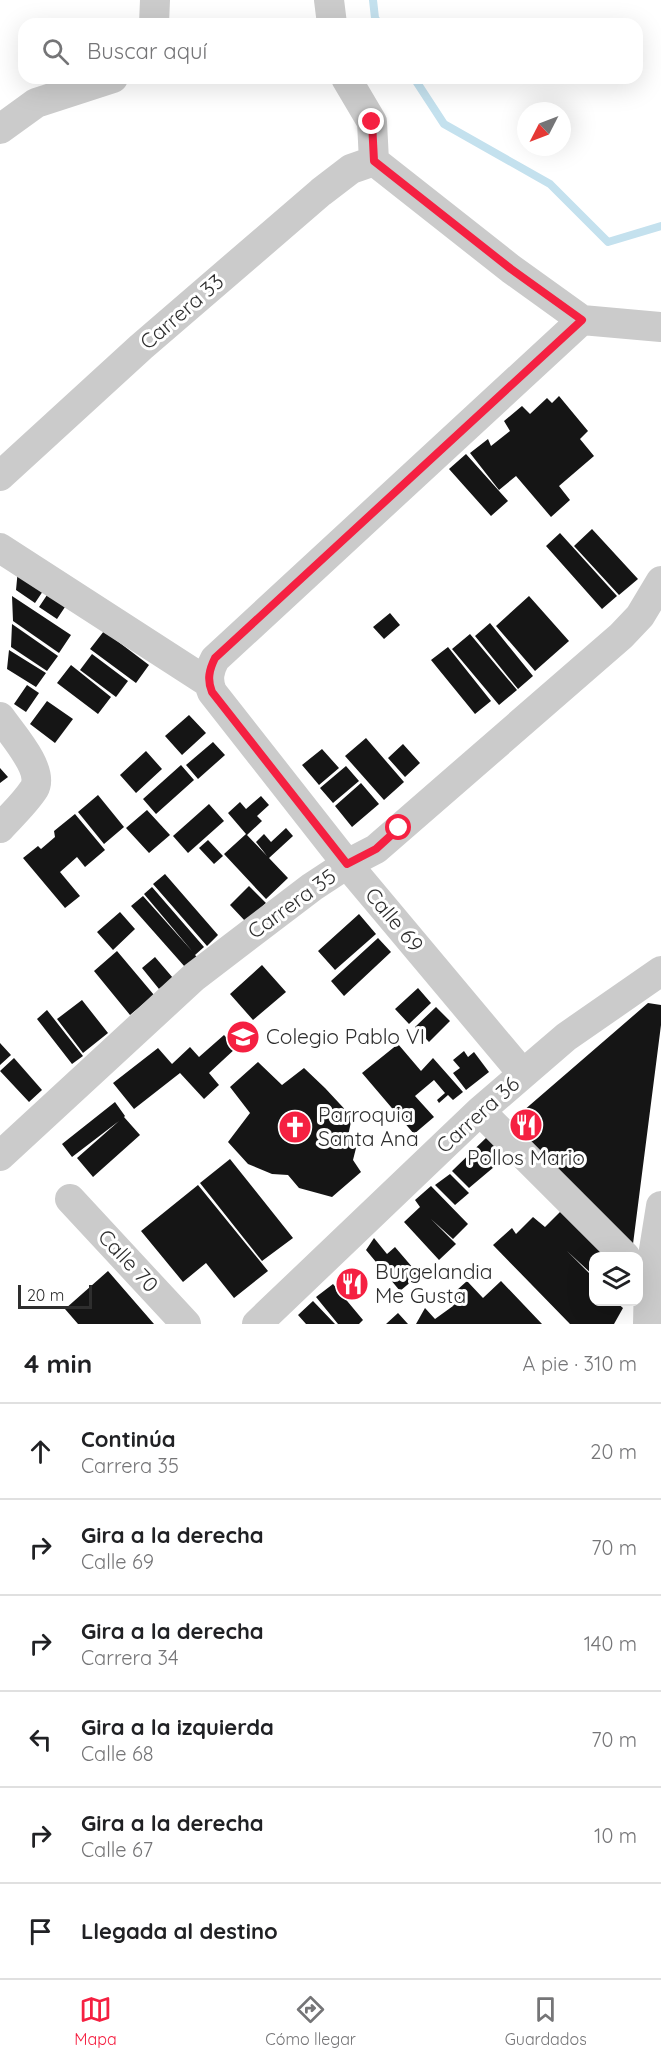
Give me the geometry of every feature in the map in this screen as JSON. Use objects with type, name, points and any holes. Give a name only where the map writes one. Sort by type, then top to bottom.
[{"type":"street","points":[[154,18],[155,0]]},
{"type":"street","points":[[329,0],[331,18]]},
{"type":"street","points":[[0,129],[36,103],[95,84]]},
{"type":"street","points":[[350,84],[372,122],[374,161],[511,269],[582,320],[661,327]]},
{"type":"street","name":"Carrera 33","points":[[0,476],[141,347],[321,192],[351,169],[374,161]]},
{"type":"street","points":[[0,548],[209,680],[215,658],[582,320]]},
{"type":"street","name":"Carrera 35","points":[[0,1156],[194,977],[312,887],[347,864],[376,849],[621,636],[640,616],[661,581]]},
{"type":"street","name":"Calle 69","points":[[209,680],[212,692],[347,864],[523,1074]]},
{"type":"street","points":[[0,717],[35,768],[37,778],[35,788],[0,828]]},
{"type":"street","name":"Carrera 36","points":[[257,1324],[480,1111],[566,1037],[661,971]]},
{"type":"street","points":[[480,1111],[620,1252]]},
{"type":"street","name":"Calle 70","points":[[70,1199],[186,1324]]},
{"type":"street","points":[[648,1324],[644,1276],[661,1206]]},
{"type":"building","points":[[559,396],[588,431],[580,439],[594,456],[559,486],[570,500],[551,517],[516,476],[499,490],[470,453],[488,439],[491,446],[510,431],[504,421],[522,406],[530,414],[547,398],[552,403]]},
{"type":"building","points":[[466,454],[508,501],[491,516],[449,469]]},
{"type":"building","points":[[592,529],[638,579],[619,595],[574,546]]},
{"type":"building","points":[[560,533],[617,596],[602,609],[546,546]]},
{"type":"building","points":[[18,569],[45,588],[35,603],[16,590]]},
{"type":"building","points":[[49,592],[67,604],[57,619],[39,607]]},
{"type":"building","points":[[12,596],[71,635],[59,653],[13,621]]},
{"type":"building","points":[[529,596],[569,641],[535,671],[496,626]]},
{"type":"building","points":[[390,613],[400,625],[384,639],[373,627]]},
{"type":"building","points":[[490,623],[533,676],[518,689],[475,636]]},
{"type":"building","points":[[12,624],[58,656],[47,671],[11,647]]},
{"type":"building","points":[[104,631],[149,665],[136,683],[90,649]]},
{"type":"building","points":[[470,634],[517,690],[499,705],[452,649]]},
{"type":"building","points":[[448,647],[491,701],[475,714],[431,660]]},
{"type":"building","points":[[9,650],[46,673],[36,687],[7,669]]},
{"type":"building","points":[[92,654],[128,681],[116,697],[80,670]]},
{"type":"building","points":[[71,665],[111,697],[98,714],[57,683]]},
{"type":"building","points":[[27,685],[39,693],[26,712],[14,704]]},
{"type":"building","points":[[47,701],[73,719],[55,743],[30,724]]},
{"type":"building","points":[[189,715],[206,733],[182,755],[165,736]]},
{"type":"building","points":[[366,738],[404,782],[384,800],[345,756]]},
{"type":"building","points":[[213,742],[225,755],[198,779],[186,765]]},
{"type":"building","points":[[403,744],[420,763],[405,777],[388,758]]},
{"type":"building","points":[[322,749],[339,768],[319,785],[302,765]]},
{"type":"building","points":[[146,751],[162,769],[136,793],[120,775]]},
{"type":"building","points":[[181,765],[194,780],[156,814],[143,799]]},
{"type":"building","points":[[346,766],[359,781],[333,803],[320,788]]},
{"type":"building","points":[[0,768],[8,777],[0,783]]},
{"type":"building","points":[[361,783],[379,804],[352,827],[335,806]]},
{"type":"building","points":[[98,795],[124,827],[104,844],[78,812]]},
{"type":"building","points":[[261,796],[269,805],[257,816],[262,821],[247,835],[267,856],[256,842],[264,834],[271,842],[286,828],[293,836],[269,858],[288,878],[266,899],[224,854],[246,834],[228,813],[240,802],[246,809]]},
{"type":"building","points":[[209,804],[224,821],[188,853],[173,836]]},
{"type":"building","points":[[147,810],[170,835],[149,853],[126,828]]},
{"type":"building","points":[[75,814],[105,850],[85,867],[77,857],[60,872],[80,896],[65,908],[23,858],[38,846],[41,849],[55,837],[54,831]]},
{"type":"building","points":[[208,840],[223,856],[214,864],[199,848]]},
{"type":"building","points":[[165,874],[218,935],[207,946],[153,884]]},
{"type":"building","points":[[249,886],[266,903],[246,922],[230,905]]},
{"type":"building","points":[[152,887],[204,947],[195,955],[197,957],[185,967],[131,906],[143,896],[192,951],[144,894]]},
{"type":"building","points":[[120,912],[135,929],[113,950],[97,932]]},
{"type":"building","points":[[359,914],[376,934],[335,970],[318,951]]},
{"type":"building","points":[[378,938],[391,952],[344,996],[331,981]]},
{"type":"building","points":[[117,951],[154,995],[130,1015],[94,971]]},
{"type":"building","points":[[155,957],[173,978],[159,989],[142,968]]},
{"type":"building","points":[[262,965],[286,992],[253,1020],[230,994]]},
{"type":"building","points":[[418,988],[431,1003],[409,1024],[395,1009]]},
{"type":"building","points":[[82,1000],[108,1033],[83,1053],[57,1019]]},
{"type":"building","points":[[648,1003],[661,1005],[661,1025],[633,1244],[508,1124]]},
{"type":"building","points":[[436,1007],[450,1021],[429,1042],[415,1027]]},
{"type":"building","points":[[47,1010],[83,1056],[72,1064],[37,1019]]},
{"type":"building","points":[[224,1035],[236,1048],[209,1073],[219,1085],[204,1099],[180,1073],[134,1109],[113,1083],[158,1048],[172,1064],[190,1047],[199,1057]]},
{"type":"building","points":[[0,1043],[11,1055],[0,1065]]},
{"type":"building","points":[[398,1044],[421,1071],[433,1058],[463,1092],[453,1100],[448,1095],[439,1103],[437,1100],[445,1093],[434,1080],[415,1096],[434,1117],[414,1134],[362,1073]]},
{"type":"building","points":[[464,1051],[468,1057],[474,1052],[489,1072],[466,1090],[453,1073],[460,1068],[453,1060]]},
{"type":"building","points":[[14,1058],[42,1090],[29,1102],[0,1071]]},
{"type":"building","name":"Parroquia Santa Ana","points":[[258,1062],[282,1085],[304,1068],[352,1117],[348,1136],[356,1148],[353,1160],[361,1172],[332,1197],[299,1188],[288,1175],[272,1174],[248,1164],[228,1142],[250,1113],[230,1087]]},
{"type":"building","points":[[115,1102],[124,1117],[140,1135],[93,1177],[77,1158],[119,1121],[72,1157],[62,1144]]},
{"type":"building","points":[[488,1136],[507,1156],[469,1188],[452,1171]]},
{"type":"building","points":[[230,1159],[293,1238],[262,1261],[200,1183]]},
{"type":"building","points":[[450,1174],[469,1193],[455,1205],[435,1185]]},
{"type":"building","points":[[198,1185],[268,1271],[234,1298],[206,1263],[183,1282],[141,1231]]},
{"type":"building","points":[[431,1186],[468,1224],[453,1239],[431,1219],[456,1244],[439,1260],[404,1222],[420,1207],[415,1200]]},
{"type":"building","points":[[562,1210],[605,1252],[589,1252],[589,1271],[567,1251],[589,1273],[589,1306],[621,1306],[623,1308],[614,1324],[570,1324],[493,1245],[512,1228],[516,1234],[533,1217],[545,1227]]},
{"type":"building","points":[[374,1238],[387,1254],[395,1247],[419,1275],[400,1291],[366,1250]]},
{"type":"building","points":[[108,1271],[154,1324],[78,1324],[65,1309]]},
{"type":"building","points":[[467,1281],[483,1298],[501,1281],[542,1324],[416,1324],[425,1308],[435,1319],[453,1306],[447,1299]]},
{"type":"building","points":[[333,1284],[363,1320],[359,1324],[338,1324],[316,1297]]},
{"type":"building","points":[[313,1301],[335,1324],[306,1324],[298,1315]]},
{"type":"building","points":[[398,1313],[408,1324],[386,1324]]},
{"type":"waterway","points":[[373,0],[375,18]]},
{"type":"waterway","points":[[418,84],[444,124],[550,184],[608,242],[661,226]]},
{"type":"place","name":"Colegio Pablo VI","points":[[243,1037]]},
{"type":"place","name":"Pollos Mario","points":[[526,1125]]},
{"type":"place","name":"Parroquia Santa Ana","points":[[295,1127]]},
{"type":"place","name":"Burgelandia Me Gusta","points":[[352,1284]]},
{"type":"route","points":[[372,122],[374,161],[511,269],[582,320],[215,658],[210,667],[208,683],[212,692],[347,864],[376,849],[399,828]]}]
